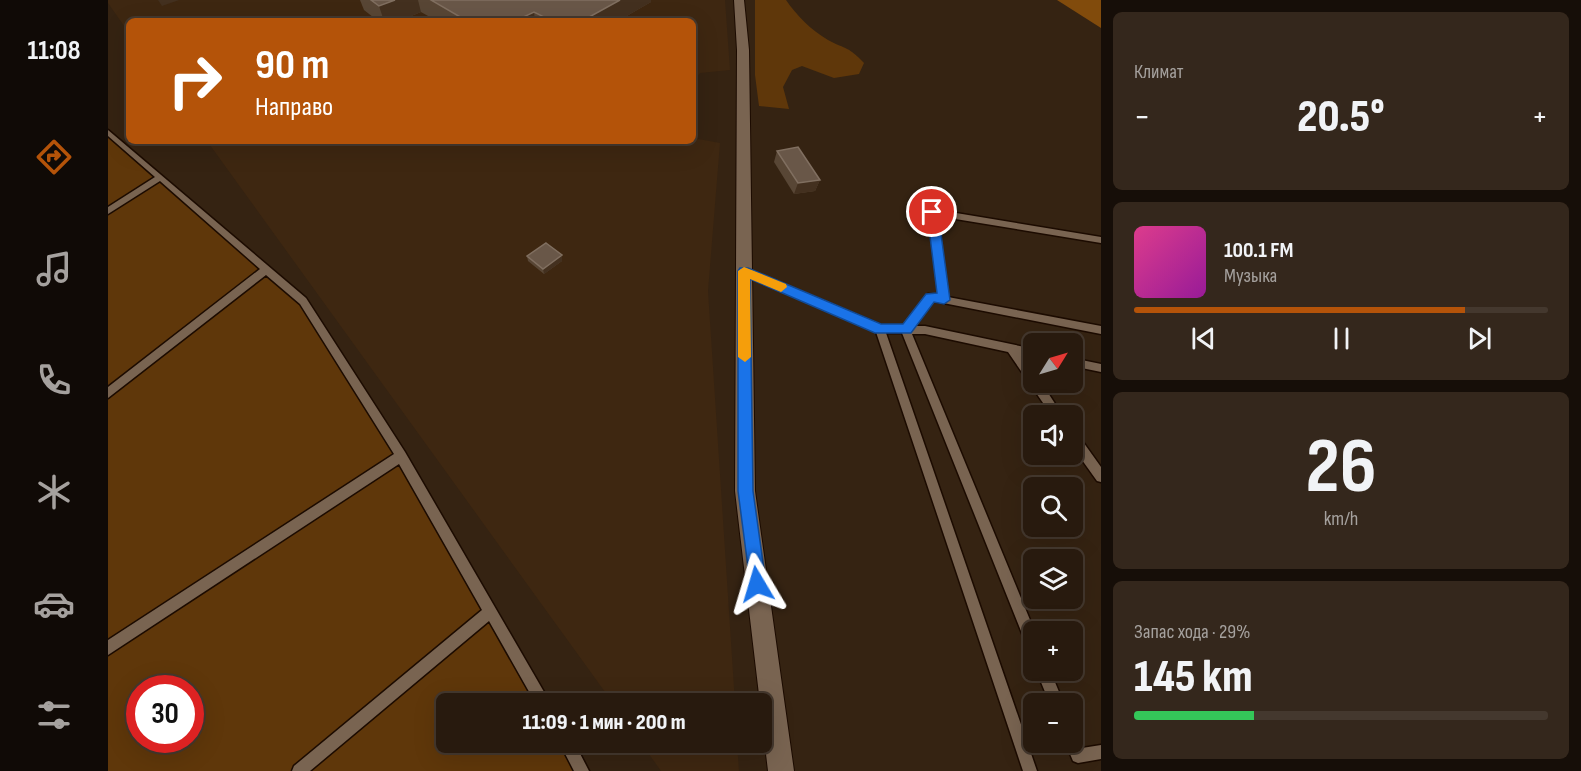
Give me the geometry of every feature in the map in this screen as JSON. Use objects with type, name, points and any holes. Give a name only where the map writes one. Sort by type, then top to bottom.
[{"type":"street","points":[[740,0],[743,50],[746,491],[781,771]]},
{"type":"lane","points":[[108,132],[303,301],[401,456],[537,693]]},
{"type":"lane","points":[[108,211],[159,178]]},
{"type":"lane","points":[[944,300],[932,212],[1101,240]]},
{"type":"lane","points":[[108,393],[266,270]]},
{"type":"lane","points":[[744,271],[880,329],[925,330],[1023,352]]},
{"type":"lane","points":[[906,330],[931,297],[1101,330]]},
{"type":"lane","points":[[880,329],[1030,771]]},
{"type":"lane","points":[[906,330],[1024,621]]},
{"type":"lane","points":[[1012,349],[1023,365]]},
{"type":"lane","points":[[1083,364],[1101,368]]},
{"type":"lane","points":[[1083,452],[1101,477]]},
{"type":"lane","points":[[108,648],[401,456]]},
{"type":"lane","points":[[299,771],[491,611]]},
{"type":"lane","points":[[1077,753],[1078,756],[1101,752]]},
{"type":"lane","points":[[572,753],[582,771]]},
{"type":"shaded area","points":[[108,0],[725,0],[730,70],[700,73],[696,79],[696,18],[126,18],[126,29]]},
{"type":"shaded area","points":[[755,0],[786,0],[816,32],[851,51],[864,63],[859,74],[834,78],[802,66],[792,70],[783,87],[789,109],[759,106],[755,75]]},
{"type":"shaded area","points":[[1057,0],[1101,0],[1101,28]]},
{"type":"shaded area","points":[[108,134],[303,301],[539,693],[436,693],[436,753],[573,753],[583,771],[108,771]]},
{"type":"shaded area","points":[[696,139],[720,143],[708,291],[734,693],[606,693],[209,144],[696,144]]},
{"type":"shaded area","points":[[648,753],[738,753],[739,771],[661,771]]},
{"type":"building","points":[[371,0],[395,0],[379,6]]},
{"type":"building","points":[[431,0],[620,0],[591,16],[595,18],[546,18],[534,12],[521,18],[462,18]]},
{"type":"building","points":[[798,147],[820,180],[798,183],[777,151]]},
{"type":"building","points":[[546,243],[562,255],[543,269],[527,256]]},
{"type":"slow traffic","points":[[745,357],[744,271],[781,287]]},
{"type":"route","points":[[757,584],[746,491],[744,271],[880,329],[906,330],[931,297],[944,300],[932,212]]}]
